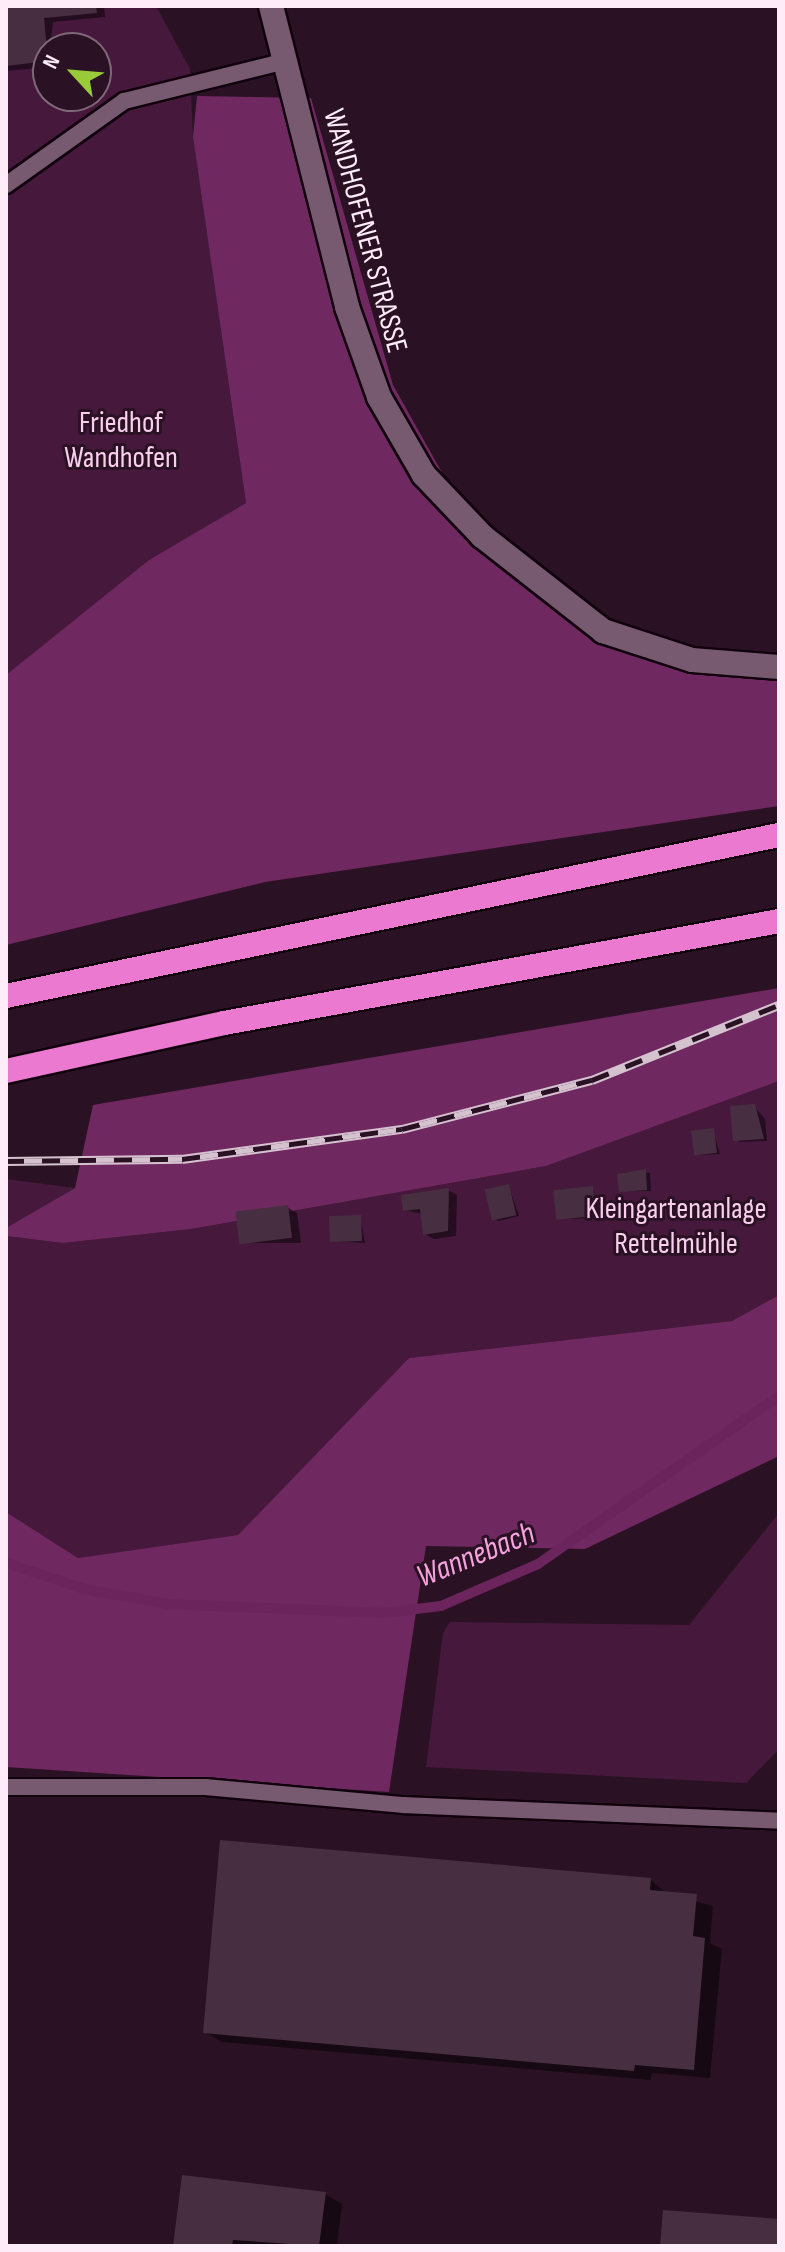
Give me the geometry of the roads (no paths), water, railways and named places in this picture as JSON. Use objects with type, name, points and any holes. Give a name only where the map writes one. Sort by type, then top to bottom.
[{"type":"highway","points":[[6,996],[779,835]]},
{"type":"highway","points":[[6,1071],[779,921]]},
{"type":"street","name":"WANDHOFENER STRASSE","points":[[271,6],[347,307],[379,397],[424,475],[482,536],[603,631],[692,660],[779,667]]},
{"type":"lane","points":[[6,185],[124,101],[286,61]]},
{"type":"lane","points":[[6,1787],[205,1787],[404,1805],[779,1821]]},
{"type":"waterway","name":"Wannebach","points":[[6,1563],[84,1589],[168,1604],[384,1613],[441,1606],[538,1564],[779,1396]]},
{"type":"railway","points":[[6,1161],[182,1159],[402,1129],[592,1080],[779,1005]]},
{"type":"park label","name":"Friedhof Wandhofen","points":[[121,440]]},
{"type":"park label","name":"Kleingartenanlage Rettelmühle","points":[[676,1226]]}]
